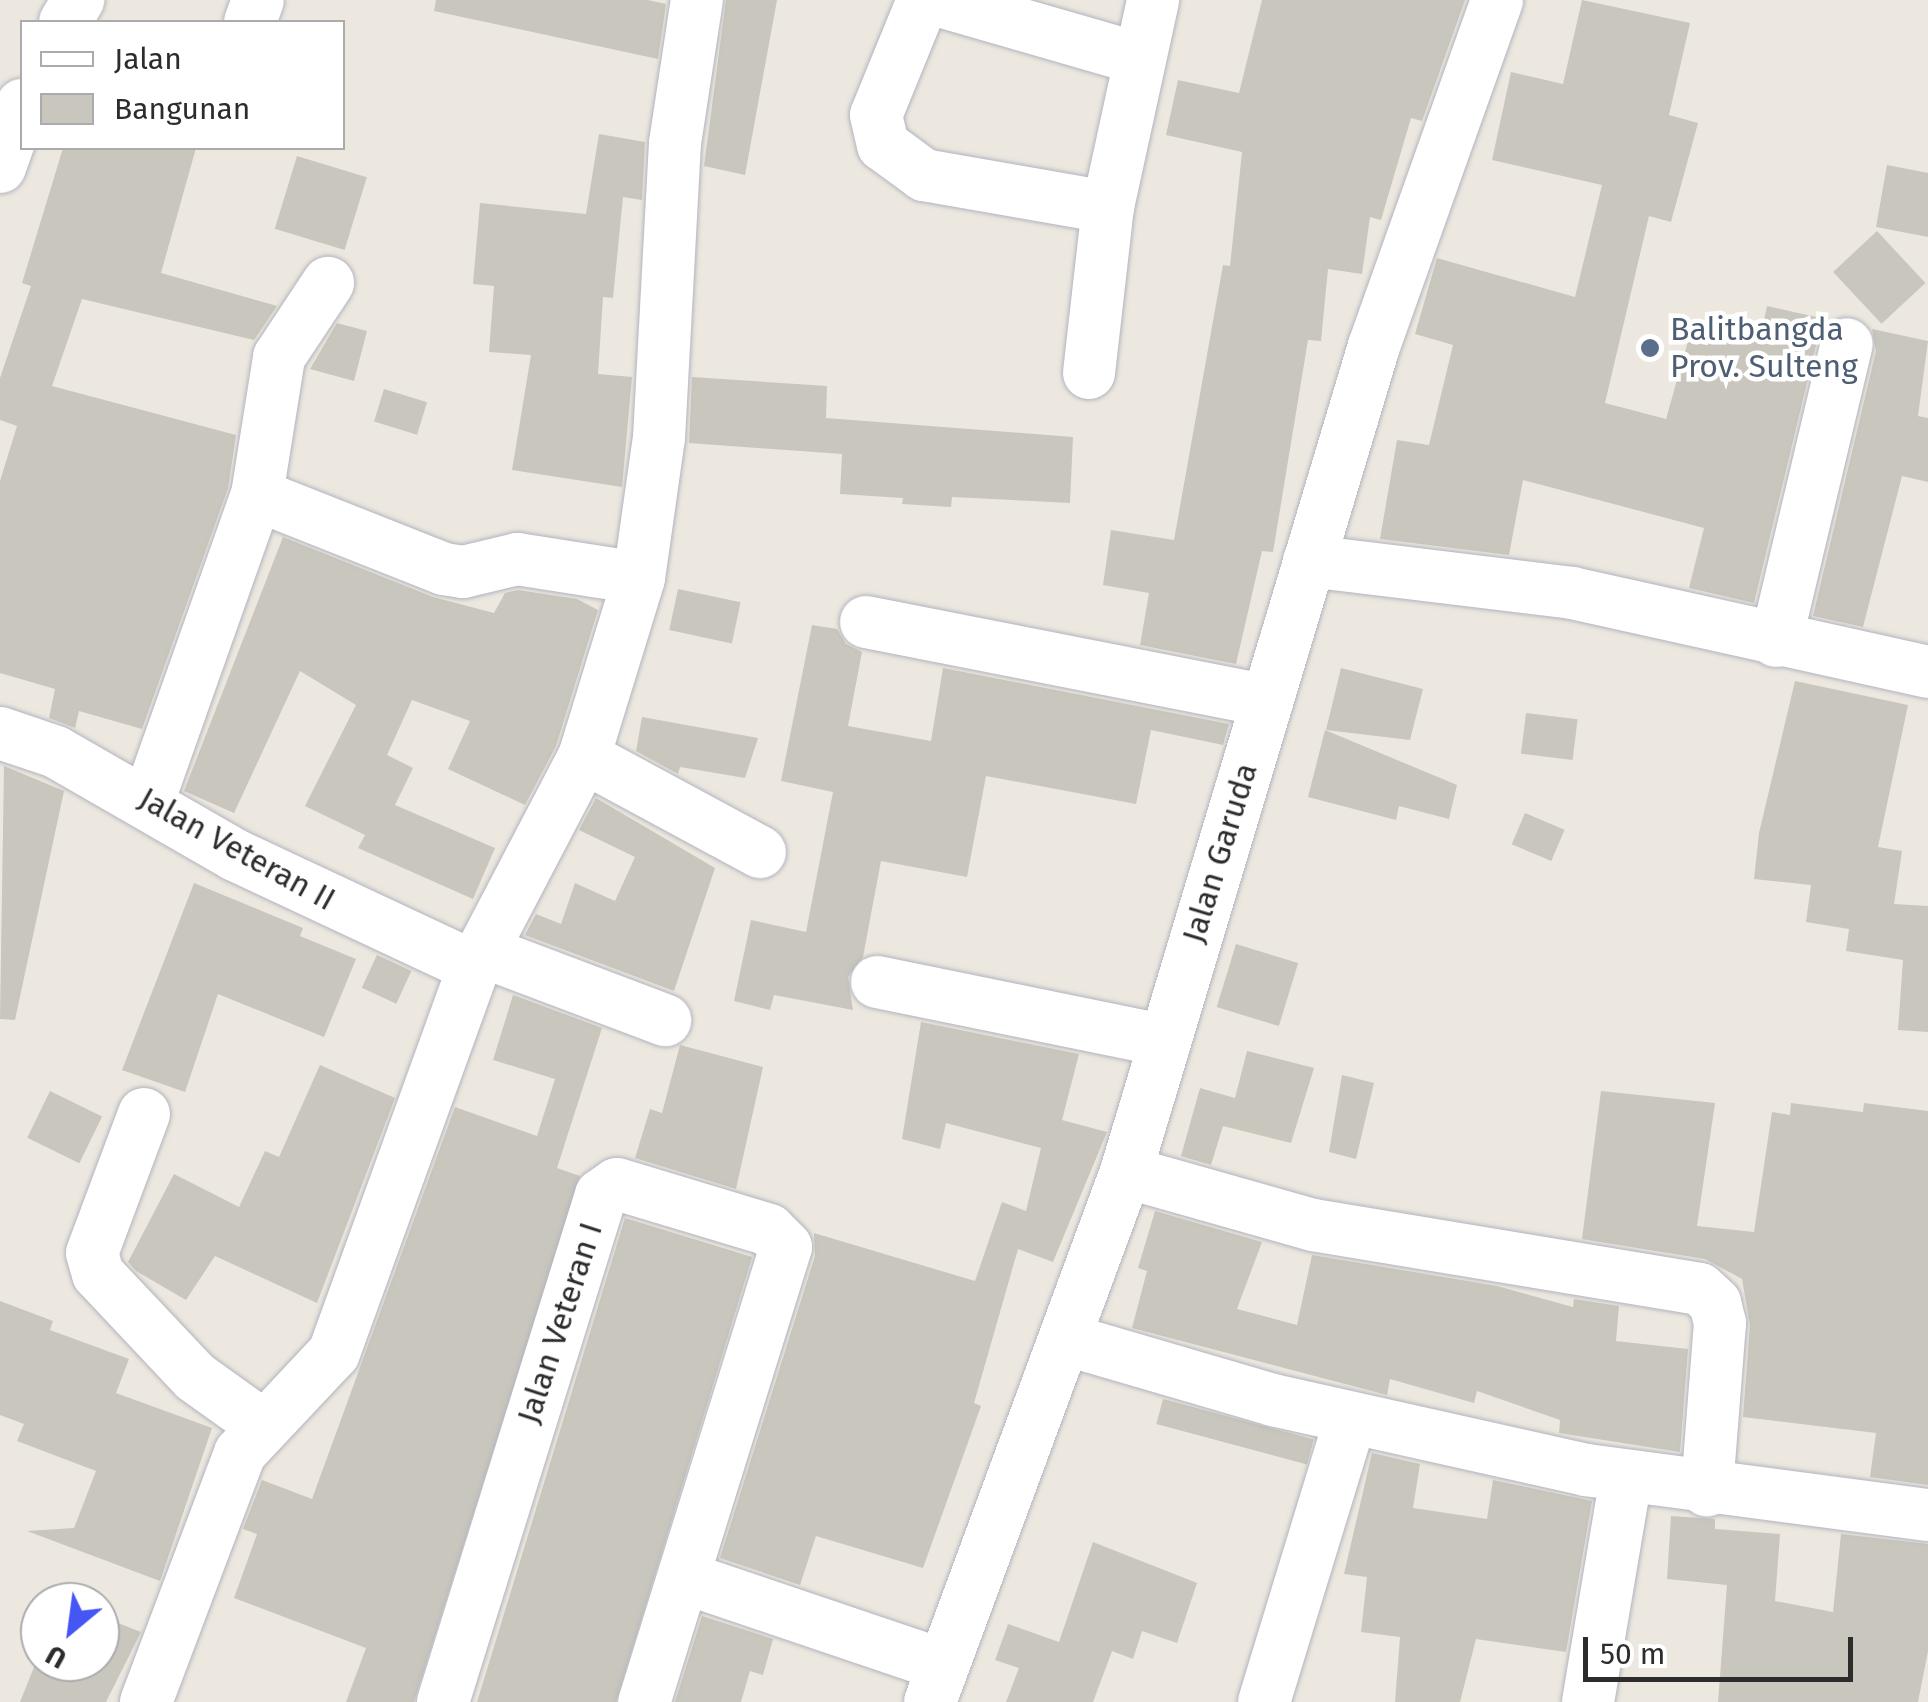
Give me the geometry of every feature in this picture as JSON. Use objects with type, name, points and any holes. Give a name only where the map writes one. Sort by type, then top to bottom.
[{"type":"street","points":[[146,1702],[232,1469],[262,1425],[314,1381],[334,1352],[478,959],[584,757],[639,578],[659,438],[675,143],[697,0]]},
{"type":"street","points":[[923,0],[876,115],[883,145],[924,175],[1108,207]]},
{"type":"street","points":[[936,0],[1140,59]]},
{"type":"street","points":[[1089,373],[1108,207],[1153,0]]},
{"type":"street","name":"Jalan Garuda","points":[[936,1684],[1068,1340],[1126,1172],[1380,328],[1497,0]]},
{"type":"street","points":[[0,167],[20,111]]},
{"type":"street","points":[[148,802],[256,495],[279,357],[328,283]]},
{"type":"street","points":[[1776,642],[1847,344]]},
{"type":"street","points":[[256,495],[310,510],[444,569],[463,572],[518,558],[639,578]]},
{"type":"street","points":[[1309,561],[1572,593],[1776,642],[1928,672]]},
{"type":"street","points":[[866,622],[1267,701]]},
{"type":"street","name":"Jalan Veteran II","points":[[0,734],[56,752],[236,855],[478,959],[665,1020]]},
{"type":"street","points":[[584,757],[760,852]]},
{"type":"street","points":[[877,982],[1163,1040]]},
{"type":"street","points":[[144,1114],[92,1253],[98,1274],[195,1377],[262,1425]]},
{"type":"street","points":[[1126,1172],[1312,1224],[1700,1289],[1715,1303],[1720,1323],[1707,1490]]},
{"type":"street","name":"Jalan Veteran I","points":[[443,1702],[600,1195],[618,1184],[770,1230],[786,1247],[644,1702]]},
{"type":"street","points":[[1068,1340],[1351,1418],[1626,1478],[1928,1515]]},
{"type":"street","points":[[1264,1702],[1351,1418]]},
{"type":"street","points":[[1588,1702],[1626,1478]]},
{"type":"street","points":[[685,1578],[936,1684]]},
{"type":"building","points":[[436,0],[648,0],[666,4],[658,59],[434,11]]},
{"type":"building","points":[[726,0],[777,0],[745,175],[704,166]]},
{"type":"building","points":[[1262,0],[1465,0],[1422,121],[1411,118],[1381,220],[1370,217],[1362,274],[1328,269],[1321,341],[1308,340],[1273,552],[1262,551],[1236,664],[1140,645],[1149,593],[1103,585],[1111,530],[1174,540],[1223,265],[1230,266],[1242,152],[1166,135],[1178,80],[1239,93]]},
{"type":"building","points":[[1582,0],[1690,23],[1669,115],[1698,123],[1671,222],[1649,216],[1605,403],[1666,419],[1694,320],[1760,339],[1767,306],[1830,320],[1818,337],[1754,603],[1689,588],[1704,528],[1523,480],[1509,555],[1380,539],[1397,440],[1429,445],[1453,345],[1415,334],[1437,258],[1575,297],[1602,185],[1492,160],[1511,72],[1563,84]]},
{"type":"building","points":[[599,134],[645,142],[642,200],[623,197],[613,298],[603,297],[598,374],[632,377],[622,487],[512,470],[531,355],[489,352],[494,286],[473,284],[480,203],[586,214]]},
{"type":"building","points":[[62,150],[195,150],[161,273],[277,306],[254,340],[82,299],[52,386],[236,435],[228,488],[142,729],[79,711],[75,728],[49,718],[55,689],[0,673],[0,481],[17,426],[0,420],[0,378],[31,286],[22,283]]},
{"type":"building","points":[[297,156],[367,177],[345,250],[275,229]]},
{"type":"building","points":[[1887,165],[1928,173],[1928,237],[1876,227]]},
{"type":"building","points":[[1877,231],[1925,283],[1882,324],[1833,272]]},
{"type":"building","points":[[337,323],[367,331],[354,381],[310,369]]},
{"type":"building","points":[[1872,329],[1928,341],[1918,416],[1928,418],[1928,482],[1902,476],[1863,627],[1813,616],[1876,351]]},
{"type":"building","points":[[692,377],[827,386],[826,418],[1073,437],[1070,503],[952,497],[951,507],[902,504],[903,498],[840,494],[842,454],[689,443]]},
{"type":"building","points":[[384,389],[427,402],[417,435],[374,422]]},
{"type":"building","points":[[283,537],[433,597],[494,613],[505,593],[518,590],[577,599],[598,610],[556,746],[525,805],[448,769],[470,721],[412,700],[387,755],[413,768],[395,805],[495,848],[473,899],[358,848],[365,835],[305,806],[356,705],[300,671],[234,813],[184,791]]},
{"type":"building","points":[[678,589],[741,602],[732,643],[669,630]]},
{"type":"building","points":[[812,625],[837,629],[846,644],[862,652],[848,726],[931,741],[943,668],[1229,724],[1223,745],[1151,730],[1136,804],[986,776],[967,877],[881,861],[863,957],[848,977],[853,1010],[774,995],[770,1010],[734,1001],[751,920],[806,932],[833,792],[781,781]]},
{"type":"building","points":[[1341,668],[1423,689],[1410,740],[1326,730]]},
{"type":"building","points":[[1795,681],[1908,705],[1878,847],[1902,851],[1894,904],[1928,906],[1928,1032],[1898,1030],[1903,960],[1846,951],[1849,929],[1806,922],[1811,885],[1754,879],[1759,833]]},
{"type":"building","points":[[1526,713],[1578,719],[1573,760],[1521,754]]},
{"type":"building","points":[[642,717],[758,738],[745,778],[680,767],[678,774],[636,751]]},
{"type":"building","points":[[1325,730],[1457,785],[1449,819],[1399,806],[1396,820],[1308,797]]},
{"type":"building","points":[[4,766],[64,791],[15,1020],[0,1019]]},
{"type":"building","points":[[596,798],[715,868],[674,991],[525,935],[536,914],[561,924],[575,883],[615,901],[635,857],[579,830]]},
{"type":"building","points":[[1525,813],[1565,830],[1551,861],[1512,844]]},
{"type":"building","points":[[194,883],[303,928],[300,936],[356,959],[324,1037],[218,994],[185,1092],[122,1070]]},
{"type":"building","points":[[1236,944],[1298,963],[1279,1026],[1217,1007]]},
{"type":"building","points":[[377,955],[411,971],[396,1004],[362,988]]},
{"type":"building","points":[[513,995],[602,1028],[557,1168],[580,1176],[414,1702],[346,1702],[366,1648],[234,1598],[257,1534],[243,1529],[262,1480],[312,1499],[455,1107],[537,1136],[555,1079],[493,1060]]},
{"type":"building","points":[[921,1022],[1079,1054],[1062,1120],[1107,1132],[1053,1262],[1018,1249],[974,1403],[981,1406],[923,1568],[816,1536],[800,1585],[720,1558],[815,1256],[814,1233],[975,1281],[1002,1202],[1026,1211],[1041,1148],[946,1123],[940,1149],[902,1139]]},
{"type":"building","points":[[680,1045],[763,1067],[736,1189],[635,1158],[650,1109],[662,1113]]},
{"type":"building","points":[[1247,1051],[1314,1068],[1291,1143],[1223,1126],[1211,1165],[1181,1156],[1200,1088],[1235,1098]]},
{"type":"building","points":[[320,1065],[395,1098],[317,1303],[215,1256],[186,1300],[136,1271],[128,1262],[174,1174],[239,1207],[265,1151],[279,1157]]},
{"type":"building","points":[[1342,1075],[1374,1083],[1356,1159],[1329,1152]]},
{"type":"building","points":[[50,1091],[102,1116],[79,1163],[27,1138]]},
{"type":"building","points":[[1601,1091],[1715,1103],[1697,1226],[1754,1232],[1772,1112],[1790,1115],[1791,1103],[1863,1112],[1864,1103],[1928,1111],[1928,1485],[1870,1477],[1876,1433],[1743,1417],[1750,1325],[1742,1279],[1705,1259],[1582,1239]]},
{"type":"building","points":[[1155,1211],[1262,1242],[1237,1309],[1297,1325],[1312,1255],[1497,1286],[1573,1307],[1574,1299],[1619,1306],[1616,1341],[1688,1349],[1680,1452],[1559,1433],[1560,1420],[1477,1391],[1474,1403],[1390,1379],[1387,1395],[1132,1328],[1147,1271],[1138,1268]]},
{"type":"building","points":[[625,1218],[752,1257],[616,1702],[477,1702]]},
{"type":"building","points":[[0,1301],[53,1321],[50,1330],[129,1359],[116,1393],[212,1428],[160,1581],[27,1531],[74,1528],[96,1471],[17,1441],[24,1424],[0,1415]]},
{"type":"building","points":[[1163,1399],[1314,1439],[1307,1464],[1156,1424]]},
{"type":"building","points":[[1372,1453],[1420,1464],[1413,1508],[1487,1519],[1493,1480],[1592,1501],[1566,1652],[1476,1639],[1460,1702],[1395,1702],[1400,1637],[1361,1632],[1367,1577],[1344,1574]]},
{"type":"building","points":[[1671,1516],[1715,1519],[1715,1529],[1780,1534],[1775,1601],[1833,1612],[1841,1534],[1928,1544],[1928,1651],[1918,1702],[1718,1702],[1727,1585],[1667,1579]]},
{"type":"building","points":[[1093,1542],[1197,1583],[1177,1643],[1142,1631],[1133,1659],[1112,1651],[1093,1702],[1006,1702],[1019,1668],[995,1660],[1008,1624],[1059,1642]]},
{"type":"building","points":[[702,1616],[773,1639],[763,1675],[750,1671],[741,1702],[675,1702]]},
{"type":"building","points":[[120,1624],[141,1632],[120,1674]]},
{"type":"building","points":[[28,1682],[116,1682],[106,1702],[20,1702]]},
{"type":"place","name":"Balitbangda Prov. Sulteng","points":[[1650,348]]}]
